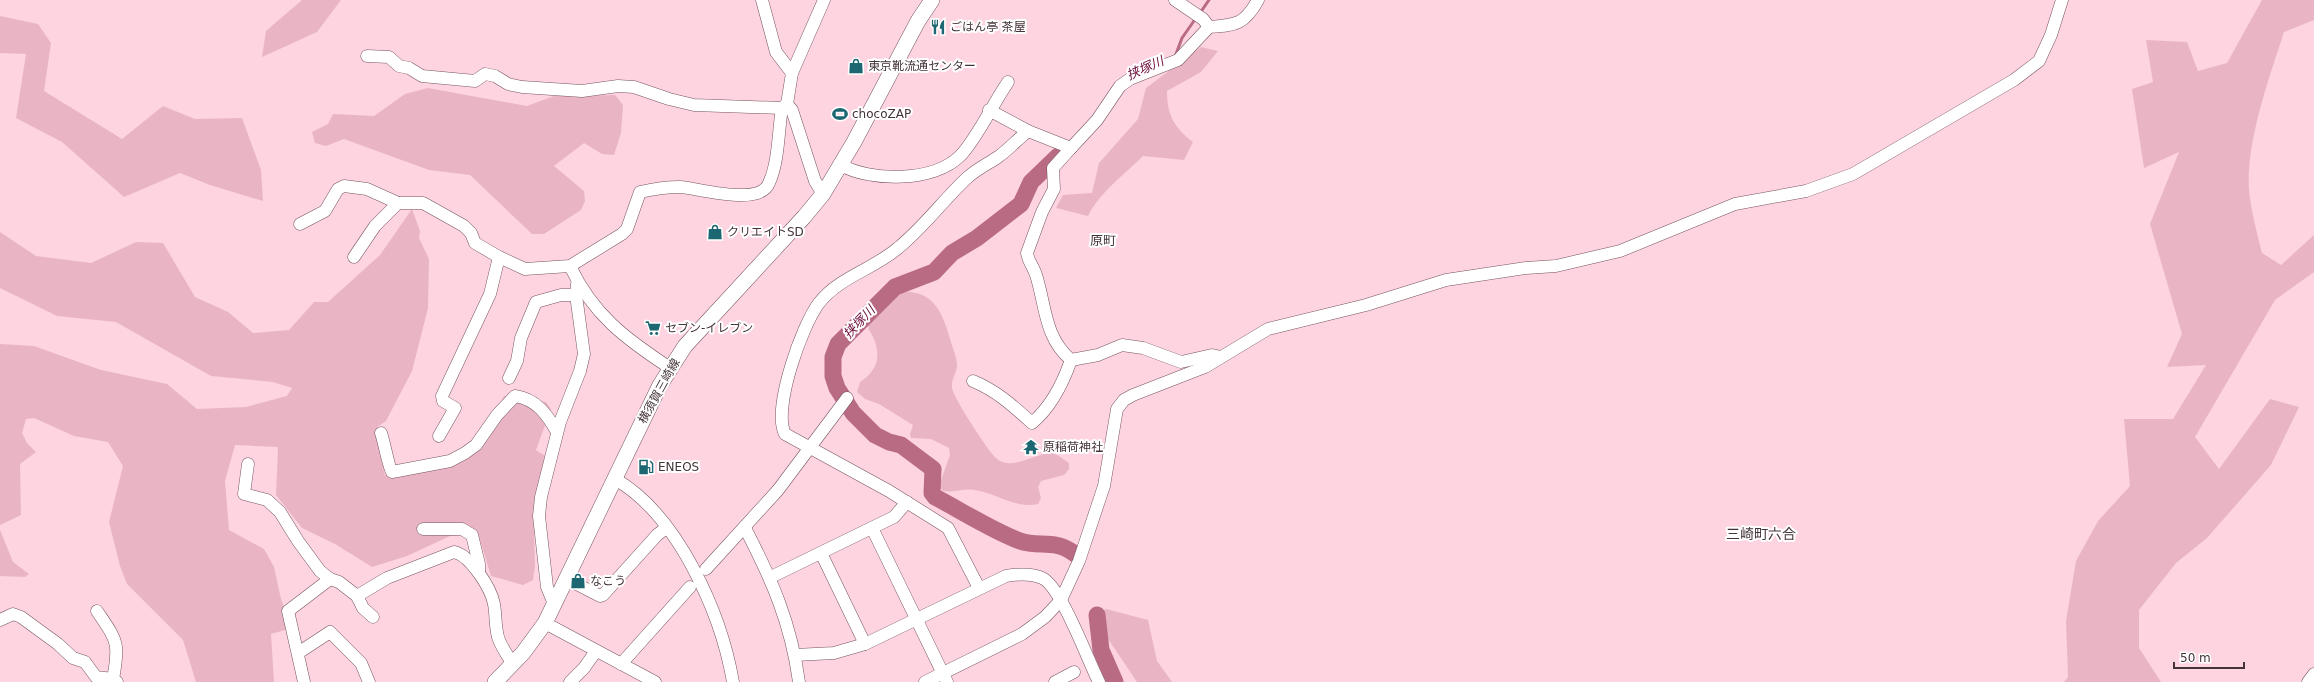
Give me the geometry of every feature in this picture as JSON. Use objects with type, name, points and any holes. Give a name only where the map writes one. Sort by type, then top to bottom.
[{"type":"main road","name":"横須賀三崎線","points":[[494,682],[513,664],[545,623],[670,368],[685,346],[804,218],[823,194],[926,3]]},
{"type":"street","points":[[762,0],[776,52],[792,73]]},
{"type":"street","points":[[300,224],[325,211],[338,189],[344,186],[366,189],[398,203],[423,203],[464,226],[471,233],[475,243],[499,257],[525,269],[570,266],[622,234],[627,229],[640,192],[681,187],[736,196],[765,189],[769,184],[773,171],[784,106],[792,73],[824,0]]},
{"type":"street","points":[[1175,0],[1204,19],[1210,27]]},
{"type":"street","points":[[1071,360],[1053,340],[1048,329],[1036,275],[1027,252],[1042,212],[1054,189],[1054,168],[1097,120],[1120,86],[1130,79],[1178,60],[1210,27],[1234,26],[1239,23],[1252,12],[1258,0]]},
{"type":"street","points":[[925,682],[945,678],[1022,634],[1045,617],[1061,600],[1079,561],[1104,486],[1117,409],[1124,400],[1204,367],[1268,329],[1366,305],[1446,280],[1526,268],[1556,266],[1600,257],[1636,245],[1735,204],[1806,191],[1853,174],[2014,80],[2039,61],[2051,35],[2062,0]]},
{"type":"street","points":[[367,56],[389,57],[399,66],[409,68],[422,76],[434,79],[475,81],[485,74],[495,76],[508,84],[522,87],[582,91],[618,86],[634,87],[669,99],[694,105],[784,106],[792,110],[815,181],[823,194]]},
{"type":"street","points":[[840,165],[860,173],[887,177],[920,175],[948,164],[959,157],[967,147],[1008,82]]},
{"type":"street","points":[[989,110],[1028,131],[1071,148]]},
{"type":"street","points":[[980,588],[948,528],[907,502],[809,449],[785,434],[782,427],[782,402],[792,366],[812,312],[819,302],[838,284],[871,268],[898,248],[969,176],[999,156],[1028,131]]},
{"type":"street","points":[[354,257],[375,226],[398,203]]},
{"type":"street","points":[[439,436],[454,408],[443,401],[442,396],[490,294],[499,257]]},
{"type":"street","points":[[554,604],[547,587],[539,516],[541,497],[557,432],[580,371],[584,354],[577,289],[570,266]]},
{"type":"street","points":[[577,289],[606,321],[622,335],[670,368]]},
{"type":"street","points":[[509,378],[517,361],[520,338],[536,302],[577,289]]},
{"type":"street","points":[[1071,360],[1098,355],[1122,345],[1143,348],[1181,362],[1212,355],[1222,357]]},
{"type":"street","points":[[974,381],[990,388],[1002,396],[1032,423],[1043,414],[1071,360]]},
{"type":"street","points":[[381,434],[387,448],[389,469],[392,472],[450,461],[465,453],[476,445],[497,415],[515,396],[527,398],[542,410],[557,432]]},
{"type":"street","points":[[706,569],[745,528],[809,449],[845,401]]},
{"type":"street","points":[[248,464],[244,494],[267,500],[280,512],[298,541],[320,570],[330,579],[339,582],[357,596],[363,608],[373,617]]},
{"type":"street","points":[[615,479],[639,496],[666,528],[689,562],[710,600],[726,646],[733,682]]},
{"type":"street","points":[[771,577],[894,517],[907,502]]},
{"type":"street","points":[[567,579],[600,596],[603,595],[657,535],[666,528]]},
{"type":"street","points":[[745,528],[771,577],[796,655],[799,682]]},
{"type":"street","points":[[872,528],[945,678]]},
{"type":"street","points":[[423,529],[462,529],[472,535],[479,574]]},
{"type":"street","points":[[357,596],[387,578],[454,552],[462,554],[479,574],[494,602],[498,637],[513,664]]},
{"type":"street","points":[[821,553],[865,644]]},
{"type":"street","points":[[796,655],[834,653],[865,644],[1006,576],[1032,575],[1049,582],[1061,600],[1099,682]]},
{"type":"street","points":[[304,682],[288,611],[330,579]]},
{"type":"street","points":[[621,664],[690,587]]},
{"type":"street","points":[[0,620],[13,614],[21,617],[58,644],[73,658],[85,662],[94,680],[115,680],[118,653],[113,635],[97,611]]},
{"type":"street","points":[[545,623],[655,682]]},
{"type":"street","points":[[298,653],[330,632],[361,663],[369,682]]},
{"type":"street","points":[[570,682],[584,668],[596,651]]},
{"type":"street","points":[[1055,682],[1074,672]]},
{"type":"street","points":[[2308,682],[2314,674]]},
{"type":"shaded area","points":[[302,0],[341,0],[317,32],[262,57],[266,31]]},
{"type":"shaded area","points":[[2262,0],[2314,0],[2314,20],[2284,32],[2255,131],[2251,151],[2249,190],[2262,253],[2281,265],[2314,235],[2314,272],[2275,300],[2195,437],[2219,469],[2270,399],[2299,407],[2271,465],[2207,538],[2176,563],[2139,610],[2139,648],[2161,682],[2064,682],[2068,677],[2066,621],[2076,561],[2098,521],[2130,486],[2124,419],[2173,419],[2206,365],[2167,367],[2182,334],[2150,224],[2179,152],[2144,168],[2132,89],[2153,82],[2146,40],[2187,42],[2198,71],[2227,63]]},
{"type":"shaded area","points":[[0,16],[38,24],[51,43],[44,91],[122,139],[163,106],[195,119],[242,118],[261,170],[263,201],[210,185],[180,173],[124,197],[62,142],[16,118],[26,54],[0,53]]},
{"type":"shaded area","points":[[1201,47],[1218,51],[1201,72],[1167,91],[1168,107],[1176,126],[1193,142],[1184,160],[1143,156],[1106,191],[1093,207],[1088,216],[1056,208],[1063,195],[1092,193],[1099,163],[1138,119],[1146,88]]},
{"type":"shaded area","points":[[428,88],[527,106],[554,96],[615,95],[623,105],[621,133],[614,155],[602,154],[584,143],[554,166],[584,191],[585,201],[581,210],[544,234],[532,234],[470,175],[429,170],[344,139],[326,146],[315,143],[312,132],[328,124],[333,114],[374,116],[405,94]]},
{"type":"shaded area","points":[[412,209],[420,231],[419,238],[429,259],[428,308],[412,371],[386,421],[377,427],[385,475],[431,470],[472,455],[504,396],[546,402],[551,409],[536,450],[547,457],[534,536],[535,566],[533,580],[523,585],[491,576],[478,533],[450,536],[407,556],[372,567],[335,544],[302,528],[276,495],[278,447],[235,445],[225,481],[229,530],[264,549],[274,567],[281,599],[292,628],[271,634],[274,682],[196,682],[183,640],[127,584],[120,566],[109,522],[123,466],[108,442],[74,436],[34,418],[26,419],[22,433],[27,443],[36,452],[20,464],[21,515],[0,525],[0,344],[34,346],[101,370],[167,384],[197,409],[246,407],[287,396],[292,388],[273,382],[211,376],[116,322],[57,316],[0,288],[0,232],[36,256],[91,263],[136,242],[163,243],[195,297],[228,312],[253,333],[289,330],[314,302],[328,302],[380,255]]},
{"type":"shaded area","points":[[899,291],[911,292],[929,299],[940,312],[948,331],[957,365],[952,388],[970,422],[993,455],[1006,463],[1013,463],[1021,462],[1043,454],[1053,453],[1069,463],[1069,469],[1064,475],[1041,481],[1038,487],[1041,498],[1038,504],[1030,505],[1014,503],[974,490],[943,491],[939,486],[950,455],[949,448],[931,439],[911,438],[910,434],[913,425],[879,404],[865,399],[857,392],[860,382],[866,378],[874,368],[877,357],[876,344],[868,325],[878,309]]},
{"type":"shaded area","points":[[0,530],[13,562],[29,574],[25,577],[0,576]]},
{"type":"shaded area","points":[[1106,609],[1148,620],[1157,661],[1172,682],[1137,682],[1092,615]]},
{"type":"waterway","name":"挟塚川","points":[[1200,13],[1209,0]]},
{"type":"waterway","name":"挟塚川","points":[[1176,54],[1182,38],[1196,18]]},
{"type":"waterway","name":"挟塚川","points":[[1058,156],[1031,182],[1021,204],[977,238],[952,253],[934,272],[895,287],[838,344],[833,357],[833,376],[837,388],[853,413],[875,435],[889,442],[901,445],[933,469],[932,493],[935,497],[1010,537],[1027,543],[1060,546],[1075,554]]},
{"type":"waterway","name":"挟塚川","points":[[1097,615],[1101,650],[1115,682]]},
{"type":"place","name":"ごはん亭 茶屋","points":[[938,27]]},
{"type":"place","name":"東京靴流通センター","points":[[856,66]]},
{"type":"place","name":"chocoZAP","points":[[840,114]]},
{"type":"place","name":"クリエイトSD","points":[[715,232]]},
{"type":"place","name":"セブン-イレブン","points":[[653,328]]},
{"type":"place","name":"原稲荷神社","points":[[1031,447]]},
{"type":"place","name":"ENEOS","points":[[646,467]]},
{"type":"place","name":"なこう","points":[[578,581]]},
{"type":"district","name":"原町","points":[[1103,240]]},
{"type":"district","name":"三崎町六合","points":[[1761,534]]}]
